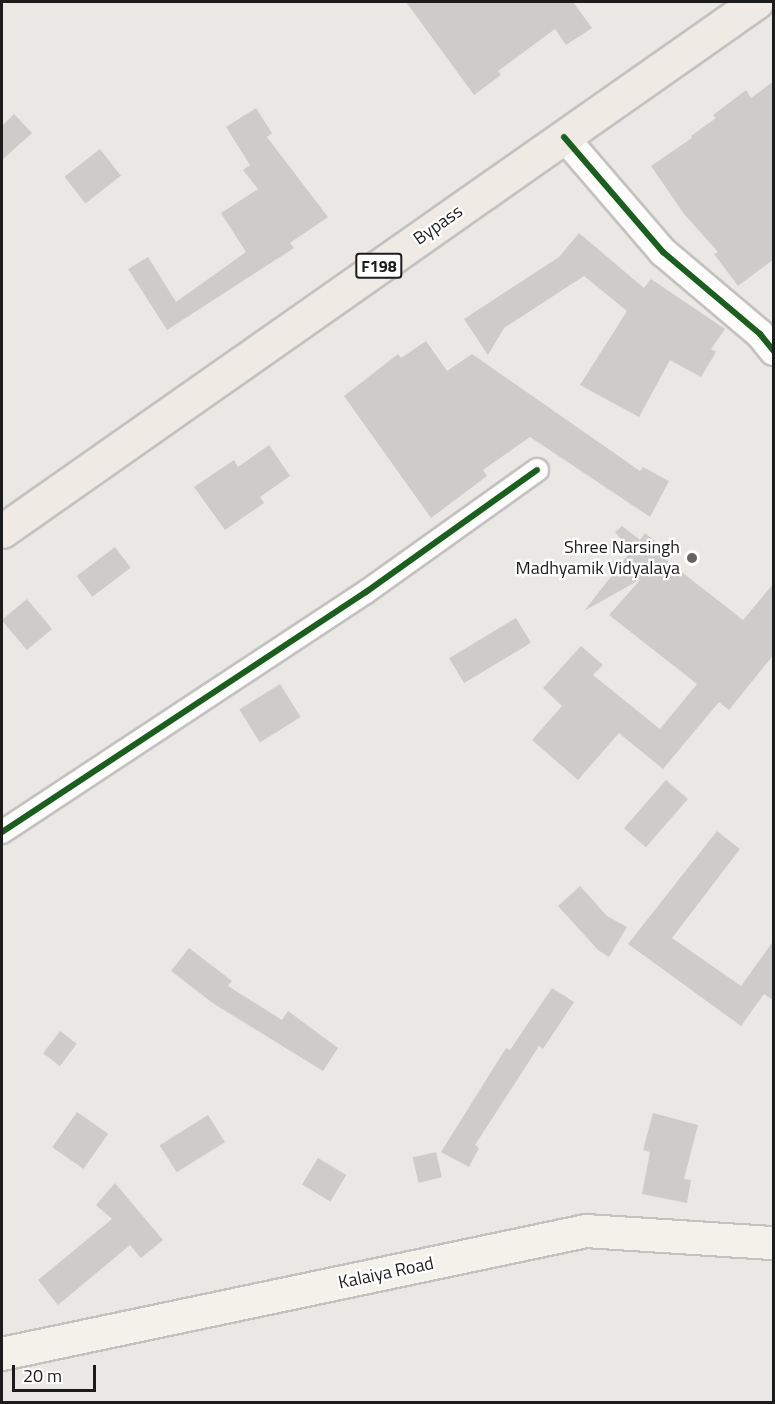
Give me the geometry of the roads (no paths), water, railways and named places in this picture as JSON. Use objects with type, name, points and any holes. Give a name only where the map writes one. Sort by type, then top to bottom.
[{"type":"main road","name":"Bypass","points":[[2,531],[564,136],[739,6]]},
{"type":"main road","name":"Kalaiya Road","points":[[2,1354],[585,1230],[774,1244]]},
{"type":"street","points":[[564,136],[663,252],[769,336]]},
{"type":"street","points":[[2,832],[366,592],[537,470]]},
{"type":"place","name":"Shree Narsingh Madhyamik Vidyalaya","points":[[692,558]]}]
